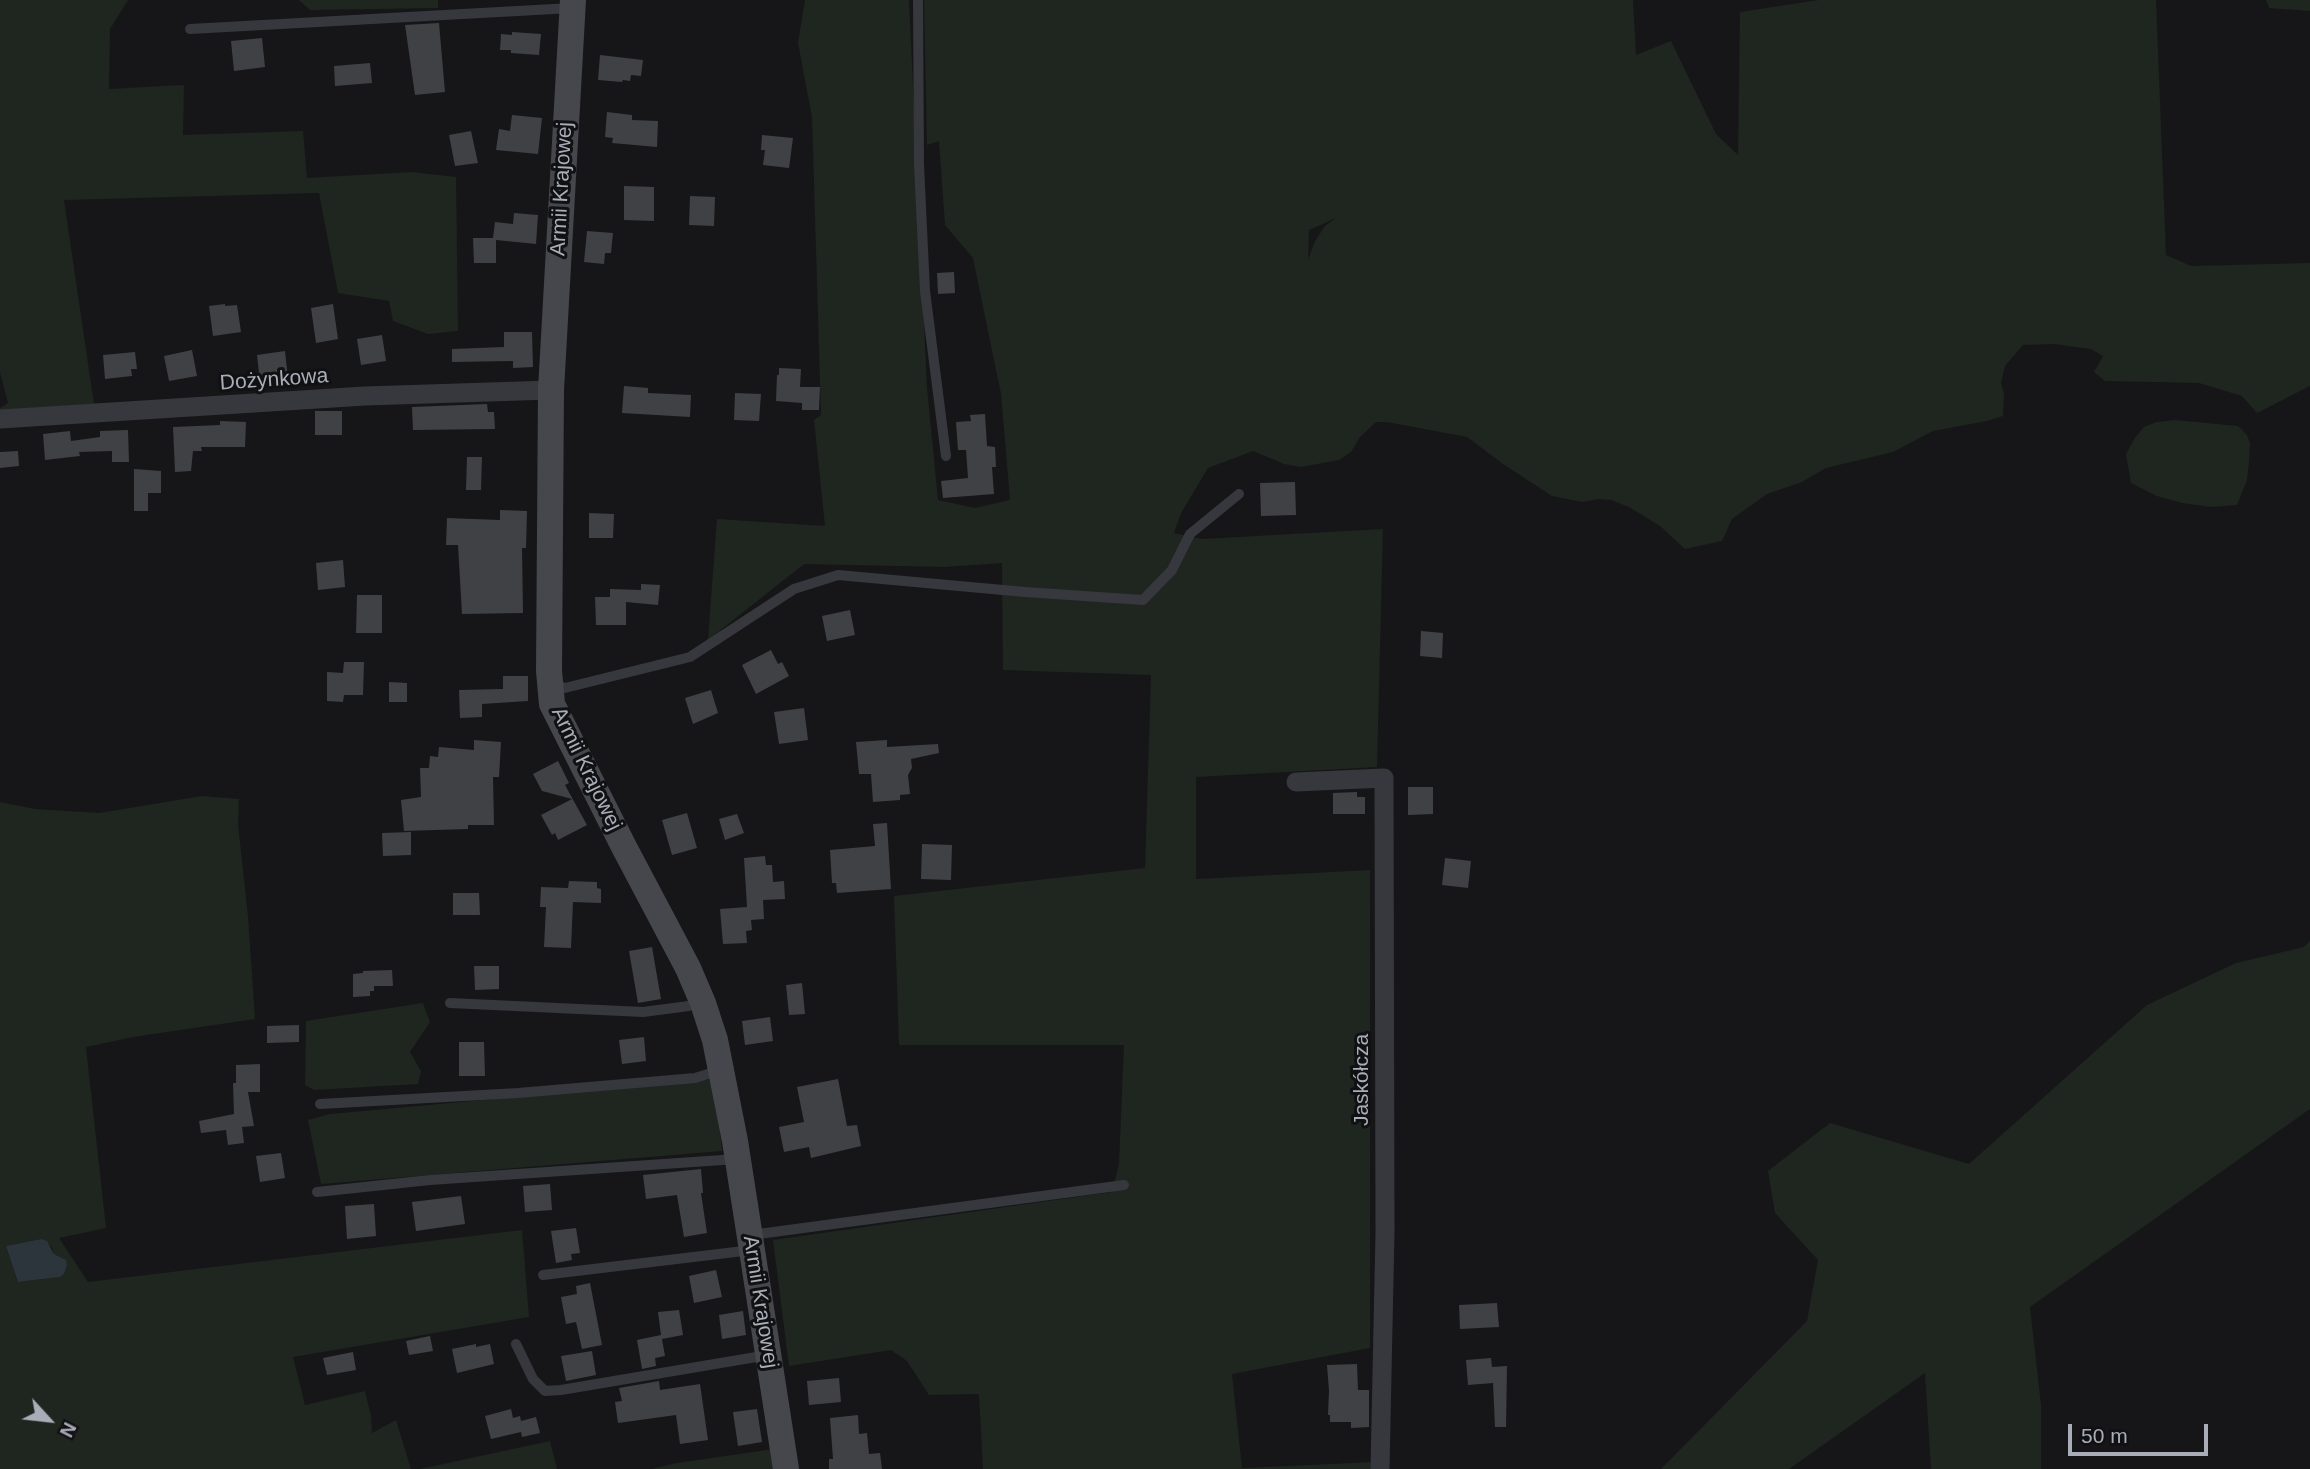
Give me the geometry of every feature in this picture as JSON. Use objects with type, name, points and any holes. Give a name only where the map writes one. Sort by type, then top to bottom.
[{"type":"street","name":"Armii Krajowej","points":[[573,4],[551,390],[552,704],[688,968],[715,1040],[738,1158],[786,1469]]},
{"type":"street","name":"Dożynkowa","points":[[0,419],[365,396],[551,390]]},
{"type":"street","name":"Jaskółcza","points":[[1296,782],[1384,778],[1385,1232],[1380,1469]]},
{"type":"lane","points":[[918,0],[919,164],[925,291],[946,456]]},
{"type":"lane","points":[[190,29],[573,4]]},
{"type":"lane","points":[[550,683],[565,688],[690,657],[794,589],[838,575],[1143,600],[1172,570],[1190,534],[1239,494]]},
{"type":"lane","points":[[450,1003],[643,1012],[689,1006],[700,998]]},
{"type":"lane","points":[[320,1104],[518,1093],[695,1078],[721,1069]]},
{"type":"lane","points":[[317,1192],[430,1180],[738,1158]]},
{"type":"lane","points":[[543,1275],[1124,1185]]},
{"type":"lane","points":[[516,1344],[533,1379],[545,1391],[769,1354]]},
{"type":"shaded area","points":[[0,0],[128,0],[110,29],[109,89],[184,85],[183,135],[303,131],[307,178],[411,172],[456,177],[458,331],[428,334],[393,321],[389,301],[338,293],[319,193],[64,200],[94,404],[0,410],[8,403],[0,372]]},
{"type":"shaded area","points":[[299,0],[438,0],[438,8],[310,10]]},
{"type":"shaded area","points":[[805,0],[909,0],[927,388],[938,500],[975,508],[1010,500],[1001,394],[973,258],[945,225],[939,141],[927,145],[924,0],[1633,0],[1636,55],[1671,41],[1716,134],[1738,155],[1740,12],[1819,0],[2156,0],[2166,255],[2191,266],[2310,263],[2310,386],[2257,413],[2242,396],[2199,383],[2105,381],[2094,372],[2103,356],[2091,349],[2054,344],[2023,345],[2005,366],[2001,383],[2004,394],[2003,416],[1933,431],[1893,452],[1826,468],[1802,482],[1767,494],[1732,519],[1722,541],[1685,549],[1660,526],[1629,507],[1611,500],[1582,502],[1552,496],[1467,437],[1387,422],[1376,422],[1360,437],[1351,452],[1339,460],[1301,467],[1284,464],[1253,451],[1208,468],[1181,513],[1174,533],[1202,539],[1383,529],[1377,767],[1196,777],[1196,879],[1370,870],[1370,1348],[1232,1374],[1242,1468],[1376,1462],[1375,1469],[983,1469],[979,1394],[929,1395],[907,1361],[891,1350],[789,1366],[773,1240],[1112,1192],[1119,1164],[1124,1045],[899,1045],[894,896],[1145,868],[1151,675],[1003,670],[1002,563],[945,567],[804,564],[708,640],[717,519],[825,526],[814,420],[821,415],[812,117],[798,43]],"holes":[[[1336,218],[1325,226],[1315,241],[1308,260],[1309,230]]]},
{"type":"shaded area","points":[[2266,0],[2310,0],[2310,11],[2269,8]]},
{"type":"shaded area","points":[[2175,420],[2238,426],[2247,435],[2250,443],[2247,480],[2237,505],[2211,507],[2182,503],[2157,496],[2131,483],[2126,454],[2135,438],[2144,427]]},
{"type":"shaded area","points":[[202,796],[239,799],[238,824],[255,1019],[133,1037],[86,1047],[106,1228],[59,1238],[88,1282],[522,1230],[529,1317],[293,1357],[305,1405],[365,1391],[372,1433],[396,1420],[411,1469],[0,1469],[0,802],[35,809],[99,813]],"holes":[[[41,1239],[52,1247],[54,1254],[66,1261],[64,1274],[60,1277],[18,1282],[6,1246]]]},
{"type":"shaded area","points":[[2310,941],[2310,1109],[2030,1307],[2041,1405],[2041,1469],[1931,1469],[1925,1373],[1789,1469],[1661,1469],[1807,1321],[1818,1260],[1775,1213],[1768,1171],[1830,1123],[1969,1164],[2147,1005],[2236,963],[2304,947]]},
{"type":"shaded area","points":[[423,1003],[430,1022],[410,1052],[421,1071],[418,1084],[314,1090],[305,1085],[306,1021]]},
{"type":"shaded area","points":[[714,1079],[722,1151],[321,1184],[308,1120],[330,1114]]},
{"type":"shaded area","points":[[41,1239],[47,1241],[54,1254],[66,1260],[64,1274],[60,1277],[18,1282],[6,1246]]},
{"type":"shaded area","points":[[550,1441],[557,1469],[420,1469]]},
{"type":"shaded area","points":[[774,1449],[776,1469],[652,1469],[677,1463]]},
{"type":"building","points":[[439,23],[445,92],[415,95],[405,25]]},
{"type":"building","points":[[512,32],[541,34],[539,55],[500,50],[501,34],[512,35]]},
{"type":"building","points":[[262,38],[265,67],[234,71],[231,41]]},
{"type":"building","points":[[600,55],[643,60],[641,76],[631,75],[630,81],[622,82],[598,80]]},
{"type":"building","points":[[370,63],[372,83],[335,86],[334,66]]},
{"type":"building","points":[[607,112],[632,115],[632,120],[658,121],[657,147],[612,143],[613,138],[605,137]]},
{"type":"building","points":[[512,115],[542,118],[538,154],[496,150],[499,129],[510,131]]},
{"type":"building","points":[[471,131],[478,163],[455,166],[449,135]]},
{"type":"building","points":[[762,135],[793,138],[789,168],[763,165],[765,150],[761,150]]},
{"type":"building","points":[[624,186],[654,187],[654,221],[624,220]]},
{"type":"building","points":[[690,196],[715,197],[714,226],[689,225]]},
{"type":"building","points":[[514,213],[538,215],[536,244],[496,240],[496,263],[474,263],[473,238],[493,238],[495,222],[513,224]]},
{"type":"building","points":[[587,231],[613,233],[611,253],[605,253],[604,264],[584,262]]},
{"type":"building","points":[[954,272],[955,293],[938,294],[937,273]]},
{"type":"building","points":[[333,304],[338,339],[316,343],[311,308]]},
{"type":"building","points":[[237,305],[241,332],[213,336],[209,306]]},
{"type":"building","points":[[504,332],[532,332],[533,367],[513,368],[513,361],[452,362],[452,349],[504,347]]},
{"type":"building","points":[[382,335],[386,361],[361,365],[357,339]]},
{"type":"building","points":[[192,350],[197,376],[169,381],[164,356]]},
{"type":"building","points":[[285,351],[288,379],[260,382],[257,355]]},
{"type":"building","points":[[135,352],[137,369],[131,369],[132,376],[105,379],[103,355]]},
{"type":"building","points":[[779,368],[801,369],[800,387],[820,387],[819,410],[802,410],[802,403],[776,401]]},
{"type":"building","points":[[624,386],[648,388],[648,393],[691,395],[690,417],[622,413]]},
{"type":"building","points":[[735,393],[761,394],[759,421],[734,420]]},
{"type":"building","points":[[487,404],[488,412],[494,412],[495,429],[413,430],[412,407]]},
{"type":"building","points":[[315,411],[342,411],[342,435],[315,435]]},
{"type":"building","points":[[985,414],[987,446],[995,447],[996,467],[992,467],[994,494],[943,498],[941,481],[968,478],[966,450],[958,450],[956,422],[971,421],[970,415]]},
{"type":"building","points":[[220,421],[246,422],[245,447],[201,447],[202,451],[193,451],[191,471],[175,472],[173,427],[220,425]]},
{"type":"building","points":[[128,430],[129,462],[112,462],[112,451],[79,452],[80,456],[45,460],[43,434],[70,431],[71,441],[100,437],[100,431]]},
{"type":"building","points":[[18,451],[19,466],[0,468],[0,452]]},
{"type":"building","points":[[467,457],[482,457],[481,490],[466,490]]},
{"type":"building","points":[[134,469],[161,471],[161,493],[148,493],[148,511],[134,511]]},
{"type":"building","points":[[1295,482],[1296,515],[1261,516],[1260,483]]},
{"type":"building","points":[[500,510],[527,511],[526,548],[522,548],[523,613],[462,614],[458,545],[446,545],[447,518],[500,520]]},
{"type":"building","points":[[589,513],[614,514],[613,538],[589,538]]},
{"type":"building","points":[[343,560],[345,587],[318,590],[316,563]]},
{"type":"building","points":[[641,584],[660,585],[658,605],[626,602],[626,625],[596,625],[595,597],[610,597],[610,589],[641,590]]},
{"type":"building","points":[[357,595],[382,595],[382,633],[356,633]]},
{"type":"building","points":[[850,610],[855,635],[827,641],[822,616]]},
{"type":"building","points":[[1421,631],[1443,633],[1442,658],[1420,656]]},
{"type":"building","points":[[771,650],[778,664],[782,662],[789,676],[756,694],[742,665]]},
{"type":"building","points":[[344,662],[364,662],[363,695],[344,695],[343,702],[327,701],[327,672],[343,673]]},
{"type":"building","points":[[503,676],[528,676],[528,701],[482,704],[482,717],[460,718],[459,690],[503,689]]},
{"type":"building","points":[[389,682],[407,683],[407,702],[389,702]]},
{"type":"building","points":[[711,690],[718,713],[693,724],[685,698]]},
{"type":"building","points":[[804,708],[808,740],[779,744],[774,712]]},
{"type":"building","points":[[474,740],[501,742],[499,777],[493,777],[494,825],[468,825],[468,829],[404,831],[401,800],[421,797],[420,768],[429,768],[430,756],[438,757],[439,747],[474,750]]},
{"type":"building","points":[[887,740],[887,747],[938,744],[939,753],[911,759],[912,768],[908,775],[910,794],[900,795],[900,800],[873,802],[871,774],[859,774],[856,742]]},
{"type":"building","points":[[558,761],[569,783],[565,785],[587,825],[558,840],[555,833],[552,835],[541,815],[572,799],[542,791],[533,774]]},
{"type":"building","points":[[1408,787],[1433,787],[1433,814],[1408,815]]},
{"type":"building","points":[[1357,792],[1357,797],[1365,797],[1365,814],[1333,814],[1333,793]]},
{"type":"building","points":[[687,813],[697,848],[672,855],[662,820]]},
{"type":"building","points":[[737,814],[744,833],[725,840],[719,819]]},
{"type":"building","points":[[887,823],[891,889],[837,893],[836,883],[832,883],[830,850],[875,846],[873,824]]},
{"type":"building","points":[[411,832],[411,855],[383,856],[382,833]]},
{"type":"building","points":[[922,844],[952,845],[951,880],[921,879]]},
{"type":"building","points":[[765,856],[766,865],[772,865],[773,882],[784,881],[785,899],[763,900],[764,919],[751,920],[752,930],[746,931],[747,943],[723,944],[720,909],[747,907],[744,858]]},
{"type":"building","points":[[1445,858],[1471,861],[1468,888],[1442,885]]},
{"type":"building","points":[[569,881],[597,882],[597,888],[601,889],[601,903],[573,902],[571,948],[544,947],[546,907],[540,907],[541,887],[568,888]]},
{"type":"building","points":[[453,893],[479,893],[480,915],[453,915]]},
{"type":"building","points":[[652,947],[661,999],[638,1003],[629,951]]},
{"type":"building","points":[[474,966],[499,966],[499,989],[475,990]]},
{"type":"building","points":[[392,970],[393,986],[374,986],[370,996],[353,997],[353,974]]},
{"type":"building","points":[[802,983],[805,1014],[789,1015],[786,985]]},
{"type":"building","points":[[770,1017],[773,1041],[745,1045],[742,1021]]},
{"type":"building","points":[[299,1025],[299,1042],[267,1043],[267,1026]]},
{"type":"building","points":[[644,1037],[646,1061],[622,1064],[619,1040]]},
{"type":"building","points":[[459,1042],[484,1042],[485,1076],[459,1076]]},
{"type":"building","points":[[260,1064],[260,1092],[248,1092],[254,1126],[242,1127],[244,1143],[228,1145],[226,1130],[201,1133],[199,1121],[234,1114],[233,1083],[236,1083],[236,1065]]},
{"type":"building","points":[[838,1079],[847,1126],[857,1125],[861,1146],[811,1158],[809,1147],[784,1152],[779,1127],[804,1122],[797,1087]]},
{"type":"building","points":[[281,1153],[285,1178],[260,1182],[256,1156]]},
{"type":"building","points":[[701,1169],[701,1193],[707,1233],[684,1237],[677,1195],[646,1199],[643,1175]]},
{"type":"building","points":[[550,1184],[552,1210],[525,1212],[523,1186]]},
{"type":"building","points":[[461,1196],[465,1224],[416,1231],[412,1202]]},
{"type":"building","points":[[374,1204],[376,1236],[347,1239],[345,1206]]},
{"type":"building","points":[[576,1228],[580,1253],[571,1254],[572,1260],[556,1263],[551,1231]]},
{"type":"building","points":[[716,1270],[722,1297],[694,1303],[689,1276]]},
{"type":"building","points":[[590,1283],[602,1345],[582,1349],[576,1322],[566,1324],[561,1297],[577,1294],[576,1286]]},
{"type":"building","points":[[1497,1303],[1499,1327],[1460,1329],[1459,1305]]},
{"type":"building","points":[[679,1310],[683,1335],[662,1339],[665,1356],[655,1358],[656,1366],[642,1369],[637,1340],[661,1335],[658,1312]]},
{"type":"building","points":[[743,1311],[746,1335],[722,1339],[719,1315]]},
{"type":"building","points":[[430,1336],[433,1351],[409,1355],[406,1341]]},
{"type":"building","points":[[476,1344],[476,1347],[490,1344],[494,1364],[457,1373],[452,1349]]},
{"type":"building","points":[[592,1351],[596,1375],[566,1381],[561,1356]]},
{"type":"building","points":[[353,1352],[356,1370],[327,1375],[323,1358]]},
{"type":"building","points":[[1491,1358],[1492,1367],[1507,1366],[1506,1427],[1495,1427],[1493,1383],[1468,1385],[1466,1360]]},
{"type":"building","points":[[1357,1364],[1358,1390],[1369,1390],[1369,1427],[1351,1428],[1351,1422],[1330,1422],[1327,1365]]},
{"type":"building","points":[[839,1378],[841,1402],[809,1405],[807,1381]]},
{"type":"building","points":[[659,1381],[660,1390],[700,1384],[708,1440],[680,1444],[676,1415],[618,1423],[615,1402],[622,1401],[619,1388]]},
{"type":"building","points":[[511,1409],[513,1418],[520,1416],[521,1421],[536,1417],[540,1433],[522,1437],[521,1432],[491,1439],[485,1416]]},
{"type":"building","points":[[757,1409],[762,1442],[738,1446],[733,1412]]},
{"type":"building","points":[[858,1415],[859,1434],[867,1433],[869,1454],[880,1453],[882,1469],[829,1469],[829,1459],[833,1459],[830,1418]]}]
